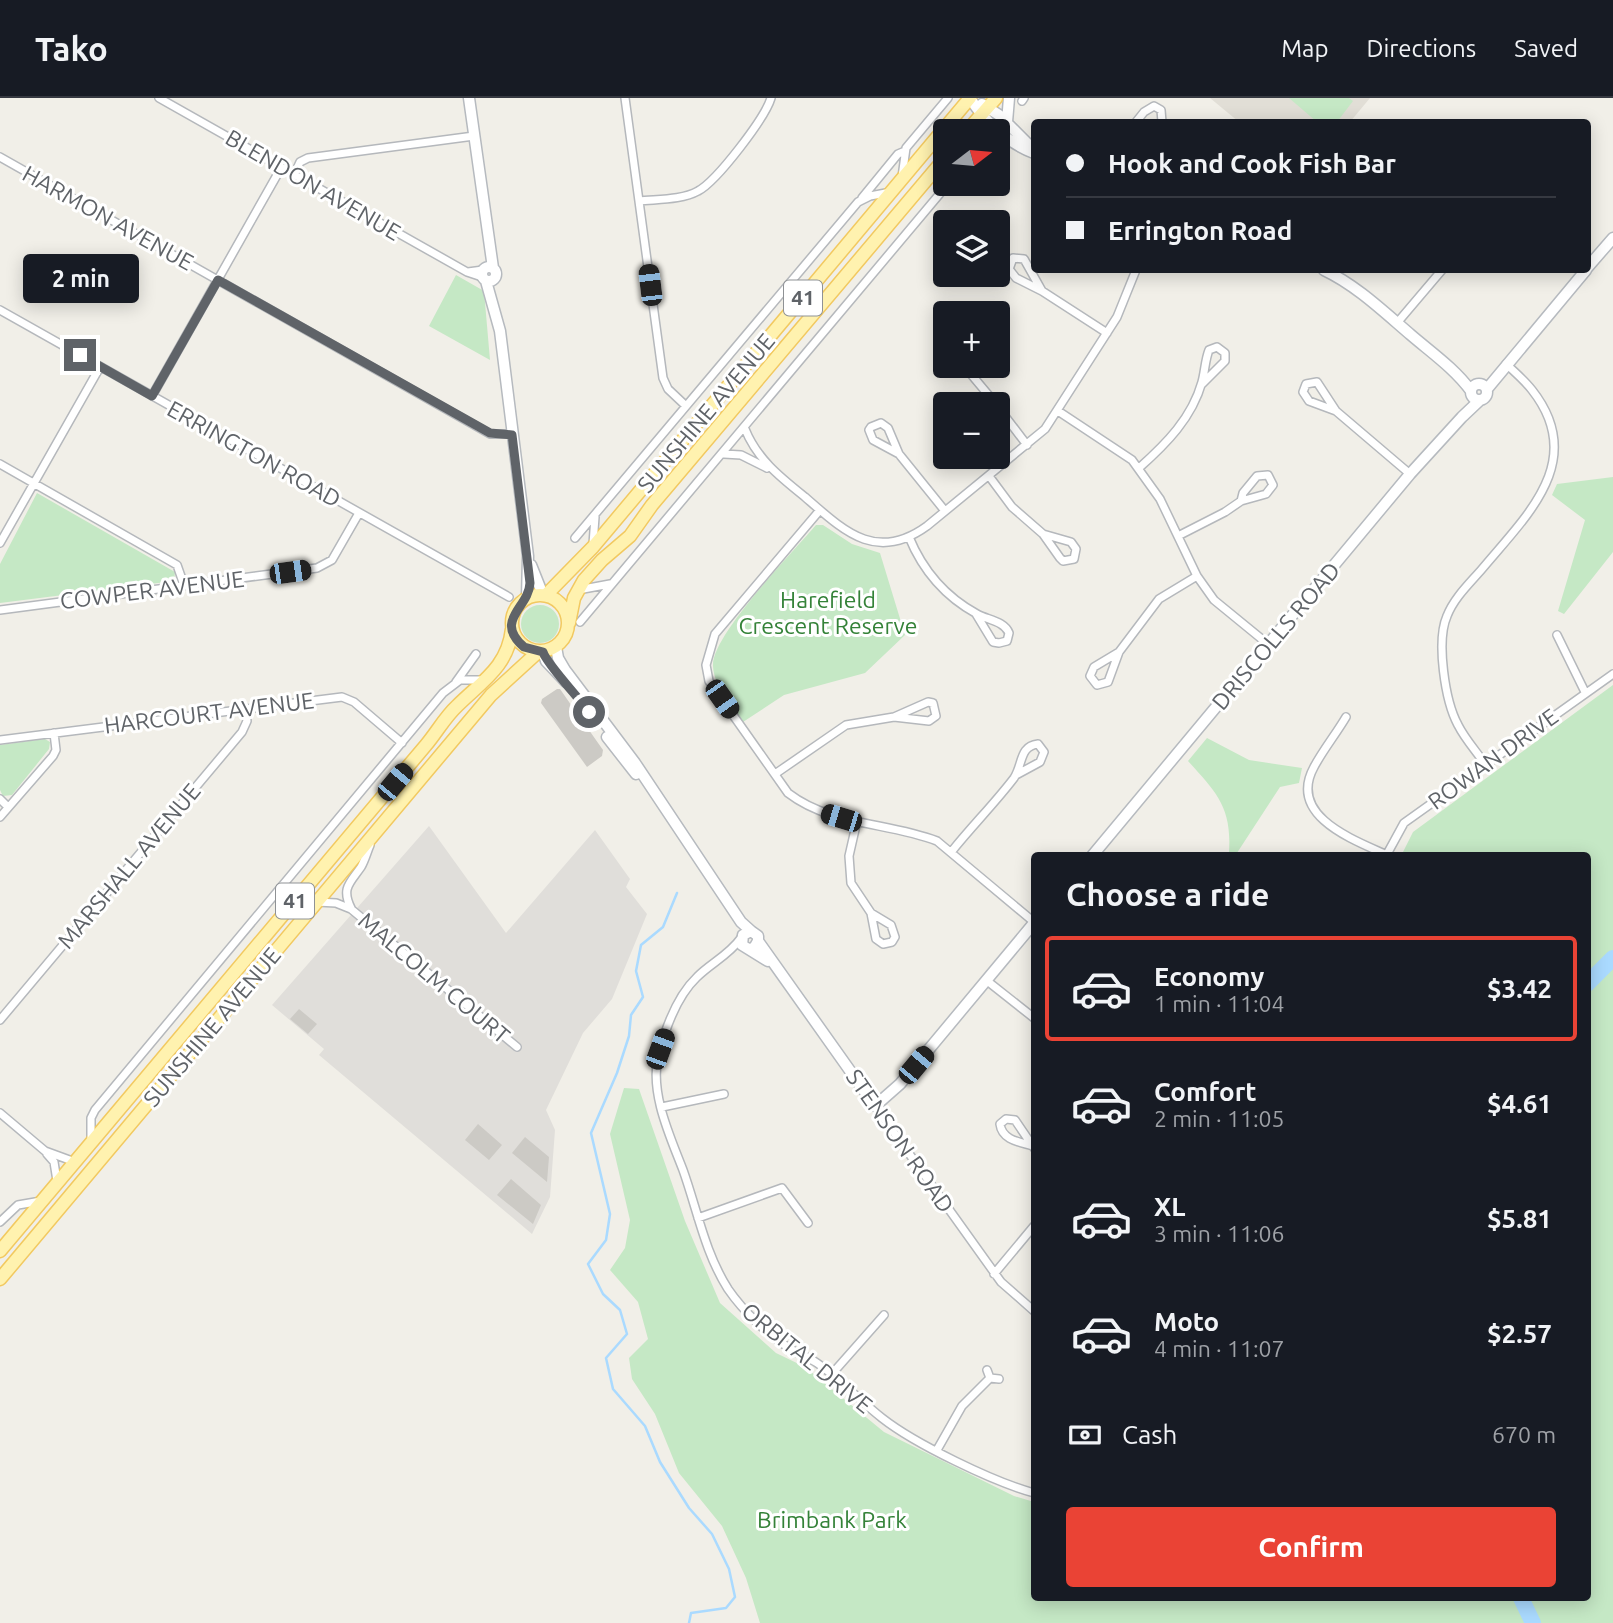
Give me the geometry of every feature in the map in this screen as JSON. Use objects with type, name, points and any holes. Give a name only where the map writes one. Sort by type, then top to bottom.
[{"type":"main road","name":"SUNSHINE AVENUE","points":[[544,595],[593,547],[970,98]]},
{"type":"main road","name":"SUNSHINE AVENUE","points":[[574,623],[578,590],[596,566],[630,536],[652,505],[933,172]]},
{"type":"main road","points":[[527,598],[544,595],[562,605],[574,623]]},
{"type":"main road","name":"41","points":[[512,629],[516,609],[527,598]]},
{"type":"main road","name":"41","points":[[541,652],[556,647],[574,623]]},
{"type":"main road","name":"SUNSHINE AVENUE","points":[[3,1247],[452,711],[487,681],[506,655],[512,629]]},
{"type":"main road","points":[[512,629],[519,642],[541,652]]},
{"type":"main road","name":"SUNSHINE AVENUE","points":[[0,1279],[500,684],[541,652]]},
{"type":"main road","points":[[316,876],[317,902]]},
{"type":"main road","points":[[168,1051],[202,1022],[225,996],[232,994],[237,997]]},
{"type":"main road","points":[[3,1247],[24,1239],[86,1176]]},
{"type":"street","name":"BLENDON AVENUE","points":[[159,98],[467,272],[486,274]]},
{"type":"street","points":[[469,98],[488,245],[486,274],[500,331],[528,556],[527,598]]},
{"type":"street","points":[[625,98],[663,378],[668,389],[686,406]]},
{"type":"street","points":[[639,201],[688,195],[706,186],[760,121],[771,98]]},
{"type":"street","points":[[575,538],[948,98]]},
{"type":"street","points":[[970,98],[1003,119]]},
{"type":"street","points":[[1007,119],[1009,98]]},
{"type":"street","points":[[1138,119],[1154,106],[1161,110],[1162,119]]},
{"type":"street","points":[[988,107],[1014,143],[1031,151]]},
{"type":"street","points":[[1010,125],[1031,149]]},
{"type":"street","points":[[294,175],[300,162],[308,158],[474,136]]},
{"type":"street","points":[[901,181],[905,151]]},
{"type":"street","name":"HARMON AVENUE","points":[[0,157],[490,433],[512,435]]},
{"type":"street","points":[[152,396],[281,168]]},
{"type":"street","points":[[862,199],[892,192]]},
{"type":"street","points":[[574,623],[724,454],[938,196]]},
{"type":"street","name":"DRISCOLLS ROAD","points":[[1591,264],[1613,238]]},
{"type":"street","points":[[1031,271],[1024,259],[1016,257],[1010,261],[1012,275],[1107,333]]},
{"type":"street","points":[[1032,273],[1042,291]]},
{"type":"street","points":[[745,429],[752,445],[771,469],[847,532],[868,541],[888,542],[909,537],[1045,429],[1117,317],[1135,273]]},
{"type":"street","points":[[1331,273],[1342,278],[1478,391]]},
{"type":"street","points":[[1397,324],[1440,273]]},
{"type":"street","name":"DRISCOLLS ROAD","points":[[1095,852],[1410,474],[1461,417],[1478,391],[1506,363],[1584,273]]},
{"type":"street","name":"ERRINGTON ROAD","points":[[0,310],[509,597]]},
{"type":"street","points":[[1139,468],[1174,436],[1202,384],[1225,361],[1225,353],[1217,347],[1209,350],[1202,384]]},
{"type":"street","points":[[1485,764],[1452,713],[1442,654],[1442,633],[1454,602],[1538,502],[1551,474],[1554,459],[1554,442],[1546,413],[1532,390],[1506,363]]},
{"type":"street","points":[[0,543],[100,367]]},
{"type":"street","points":[[976,378],[986,392]]},
{"type":"street","points":[[1336,411],[1309,401],[1303,392],[1306,384],[1311,381],[1321,385],[1336,411],[1410,474]]},
{"type":"street","points":[[1058,411],[1132,460],[1160,499],[1196,576],[1214,600],[1269,645]]},
{"type":"street","points":[[899,454],[873,440],[869,430],[871,427],[881,423],[888,428],[899,454],[945,511]]},
{"type":"street","points":[[1010,423],[1027,445]]},
{"type":"street","name":"SUNSHINE AVENUE","points":[[724,454],[741,455],[771,469]]},
{"type":"street","points":[[0,464],[177,565],[184,585]]},
{"type":"street","points":[[1178,536],[1241,501],[1266,494],[1271,489],[1268,475],[1257,476],[1243,493],[1241,501]]},
{"type":"street","points":[[989,476],[1012,507],[1043,534],[1063,561],[1074,559],[1076,549],[1071,542],[1043,534]]},
{"type":"street","points":[[820,510],[715,635],[708,650],[706,665],[709,681],[788,793],[804,805],[937,841],[1031,920]]},
{"type":"street","name":"COWPER AVENUE","points":[[0,610],[317,568],[326,565],[338,551],[359,513]]},
{"type":"street","points":[[593,547],[595,517]]},
{"type":"street","points":[[909,537],[926,573],[976,614],[1004,626],[1009,633],[1007,641],[993,642],[976,614]]},
{"type":"street","points":[[528,556],[544,595]]},
{"type":"street","points":[[1119,652],[1094,667],[1090,676],[1094,683],[1102,685],[1108,682],[1119,652],[1159,599],[1196,576]]},
{"type":"street","points":[[578,590],[611,584]]},
{"type":"street","points":[[1557,635],[1585,692]]},
{"type":"street","name":"STENSON ROAD","points":[[556,647],[558,658],[565,670],[653,791],[733,908],[748,941],[774,964],[994,1274],[1031,1308]]},
{"type":"street","name":"STENSON ROAD","points":[[541,652],[575,692],[625,763],[653,791]]},
{"type":"street","points":[[91,1143],[90,1130],[95,1110],[456,682],[476,654]]},
{"type":"street","name":"ROWAN DRIVE","points":[[1388,852],[1404,823],[1613,674]]},
{"type":"street","points":[[456,682],[469,678],[487,681]]},
{"type":"street","name":"HARCOURT AVENUE","points":[[0,740],[342,697],[354,702],[402,743]]},
{"type":"street","points":[[775,774],[846,726],[894,718],[929,721],[936,716],[936,710],[933,703],[928,702],[894,718]]},
{"type":"street","name":"MARSHALL AVENUE","points":[[0,1020],[242,732],[247,721],[245,708]]},
{"type":"street","points":[[1346,717],[1312,769],[1310,800],[1315,812],[1330,828],[1380,852]]},
{"type":"street","points":[[0,817],[53,756],[56,750],[54,733]]},
{"type":"street","points":[[952,851],[1016,775],[1043,758],[1044,752],[1038,744],[1028,747],[1024,752],[1016,775]]},
{"type":"street","points":[[0,799],[8,807]]},
{"type":"street","points":[[857,821],[848,869],[851,883],[871,913]]},
{"type":"street","name":"MALCOLM COURT","points":[[351,909],[345,896],[346,887],[362,865],[374,835]]},
{"type":"street","name":"MALCOLM COURT","points":[[317,902],[336,903],[351,909],[517,1047]]},
{"type":"street","points":[[875,1106],[893,1092],[1031,927]]},
{"type":"street","name":"ORBITAL DRIVE","points":[[748,941],[697,976],[676,1006],[660,1049],[656,1071],[662,1107],[698,1218],[718,1268],[735,1298],[782,1343],[817,1363],[883,1419],[937,1450],[1031,1492]]},
{"type":"street","points":[[986,981],[1031,1015]]},
{"type":"street","points":[[662,1107],[724,1094]]},
{"type":"street","points":[[0,1114],[45,1151],[54,1162],[57,1182]]},
{"type":"street","points":[[1031,1144],[1015,1120],[1006,1119],[1000,1124],[1001,1132],[1007,1137],[1031,1146]]},
{"type":"street","points":[[45,1151],[75,1162]]},
{"type":"street","points":[[698,1218],[782,1188],[808,1223]]},
{"type":"street","points":[[0,1222],[18,1205],[41,1201]]},
{"type":"street","points":[[994,1274],[1031,1230]]},
{"type":"street","points":[[831,1375],[884,1315]]},
{"type":"street","points":[[937,1450],[954,1416],[995,1378],[988,1370]]},
{"type":"shaded area","points":[[1210,98],[1370,98],[1352,119],[1235,119]]},
{"type":"shaded area","points":[[429,826],[506,933],[595,830],[630,879],[626,887],[647,914],[612,999],[583,1033],[546,1110],[555,1130],[550,1197],[532,1234],[319,1055],[324,1049],[272,1005]]},
{"type":"green space","points":[[1289,98],[1349,98],[1353,101],[1339,119],[1314,119]]},
{"type":"green space","points":[[456,275],[484,291],[490,360],[429,326]]},
{"type":"green space","points":[[1613,477],[1613,552],[1564,614],[1558,611],[1585,520],[1552,495],[1557,484]]},
{"type":"green space","points":[[37,493],[175,572],[174,581],[0,603],[0,564]]},
{"type":"green space","name":"Harefield Crescent Reserve","points":[[816,525],[823,525],[852,544],[880,553],[905,635],[865,673],[784,695],[743,722],[724,696],[714,674],[716,652],[739,615]]},
{"type":"green space","points":[[540,605],[553,611],[559,624],[553,637],[540,643],[527,637],[521,624],[527,611]]},
{"type":"green space","name":"Brimbank Park","points":[[1613,685],[1613,1623],[760,1623],[746,1578],[722,1526],[679,1473],[655,1414],[632,1379],[629,1358],[648,1339],[638,1302],[610,1270],[625,1248],[630,1220],[610,1134],[624,1088],[639,1089],[685,1221],[720,1303],[776,1353],[805,1367],[884,1432],[1014,1496],[1031,1501],[1031,1601],[1591,1601],[1591,852],[1403,852],[1413,832]]},
{"type":"green space","points":[[1207,738],[1249,760],[1302,768],[1299,783],[1280,787],[1238,852],[1229,852],[1225,812],[1207,782],[1188,761]]},
{"type":"green space","points":[[45,739],[50,742],[49,749],[12,795],[3,796],[0,790],[0,745]]},
{"type":"building","points":[[560,689],[576,712],[572,723],[584,723],[603,750],[602,756],[587,767],[541,703],[542,699]]},
{"type":"building","points":[[299,1009],[317,1024],[308,1034],[290,1019]]},
{"type":"building","points":[[478,1124],[502,1145],[489,1160],[465,1140]]},
{"type":"building","points":[[525,1137],[549,1157],[547,1182],[512,1153]]},
{"type":"building","points":[[511,1179],[541,1205],[533,1224],[497,1195]]},
{"type":"waterway","points":[[677,893],[663,927],[641,945],[636,971],[643,997],[631,1015],[629,1036],[617,1073],[591,1133],[610,1214],[606,1240],[588,1264],[603,1294],[620,1310],[627,1334],[606,1358],[613,1389],[645,1426],[660,1462],[689,1508],[712,1534],[729,1569],[735,1597],[726,1608],[691,1613],[689,1623]]},
{"type":"waterway","points":[[1591,980],[1613,958]]},
{"type":"waterway","points":[[1522,1601],[1533,1623]]},
{"type":"route","points":[[80,355],[152,396],[218,280],[490,433],[512,435],[530,583],[529,595],[513,614],[512,629],[524,647],[543,652],[546,661],[570,686],[589,712]]}]
